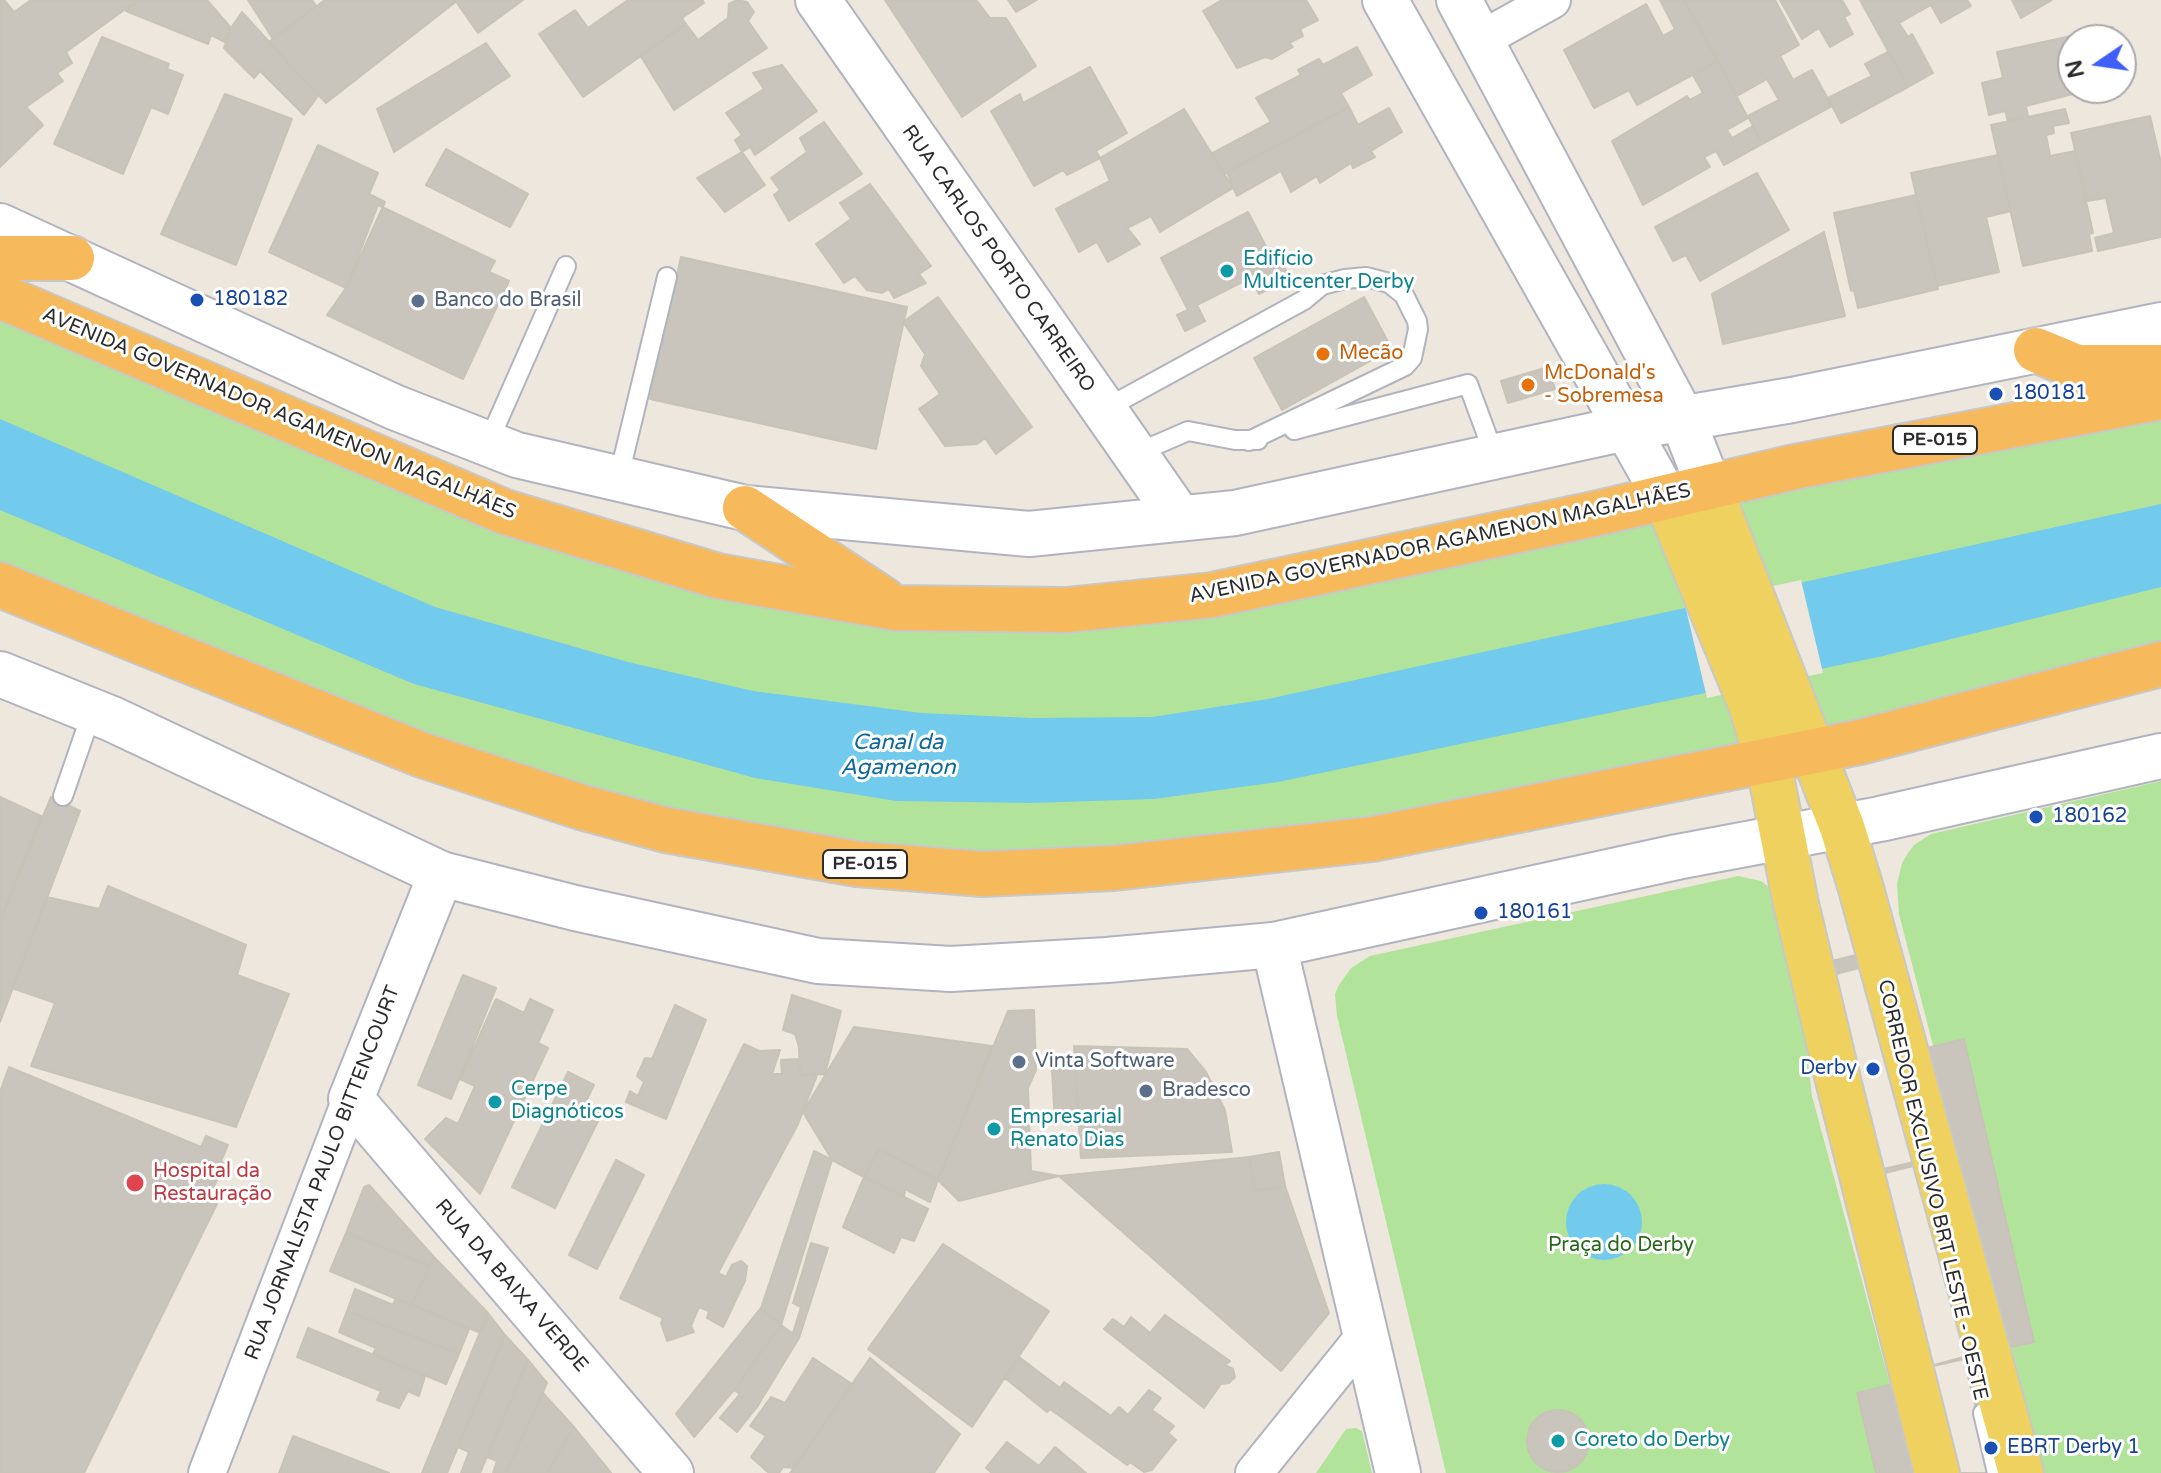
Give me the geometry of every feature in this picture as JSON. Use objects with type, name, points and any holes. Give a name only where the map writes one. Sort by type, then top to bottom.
[{"type":"highway","points":[[0,258],[72,258]]},
{"type":"highway","name":"AVENIDA GOVERNADOR AGAMENON MAGALHÃES","points":[[0,296],[505,512],[718,576],[831,599],[896,608],[1066,610],[1212,595],[1666,498],[1794,467],[2161,397]]},
{"type":"highway","points":[[2036,350],[2077,367],[2161,367]]},
{"type":"highway","points":[[745,508],[896,608]]},
{"type":"highway","name":"PE-015","points":[[0,585],[422,755],[581,807],[666,830],[857,864],[998,873],[1114,868],[1358,841],[1768,761]]},
{"type":"highway","points":[[1768,761],[1860,742],[2161,664]]},
{"type":"main road","name":"RUA CARLOS PORTO CARREIRO","points":[[818,0],[1179,517]]},
{"type":"main road","points":[[1385,0],[1666,498],[1710,547]]},
{"type":"main road","points":[[1459,0],[1682,418],[1709,487],[1710,547],[1769,700],[1811,752],[1842,827],[1867,907],[2021,1473]]},
{"type":"main road","points":[[0,226],[394,407],[517,455],[745,508],[1029,534],[1235,513],[1626,428],[1792,400],[2161,325]]},
{"type":"main road","points":[[0,674],[92,712],[441,874],[575,908],[818,961],[951,969],[1107,960],[1274,945],[1677,857],[1842,827],[2161,756]]},
{"type":"main road","points":[[1769,700],[1768,761],[1796,904],[1937,1473]]},
{"type":"main road","name":"RUA JORNALISTA PAULO BITTENCOURT","points":[[351,1099],[441,874]]},
{"type":"main road","points":[[1274,945],[1398,1473]]},
{"type":"main road","name":"RUA DA BAIXA VERDE","points":[[351,1099],[671,1473]]},
{"type":"street","points":[[1482,39],[1552,0]]},
{"type":"street","name":"RUA JORNALISTA PAULO BITTENCOURT","points":[[207,1473],[351,1099]]},
{"type":"street","points":[[1254,1473],[1366,1334]]},
{"type":"lane","points":[[488,443],[566,266]]},
{"type":"lane","points":[[618,480],[667,277]]},
{"type":"lane","points":[[1103,410],[1304,300],[1322,285],[1366,277],[1389,283],[1404,295],[1418,329],[1412,358],[1405,366],[1249,441]]},
{"type":"lane","points":[[1135,454],[1188,431],[1249,441],[1468,384],[1495,457]]},
{"type":"lane","points":[[63,796],[92,712]]},
{"type":"lane","name":"CORREDOR EXCLUSIVO BRT LESTE - OESTE","points":[[1867,907],[1968,1351]]},
{"type":"lane","name":"CORREDOR EXCLUSIVO BRT LESTE - OESTE","points":[[1978,1393],[1997,1473]]},
{"type":"green space","points":[[0,296],[718,576],[1066,610],[1666,498],[1768,761],[1114,868],[666,830],[0,584]]},
{"type":"green space","points":[[2161,397],[2161,664],[1811,752],[1709,487]]},
{"type":"green space","points":[[2161,781],[2161,1473],[2044,1473],[1899,914],[1897,884],[1908,853],[1931,834]]},
{"type":"green space","name":"Praça do Derby","points":[[1738,876],[1761,881],[1776,893],[1796,957],[1812,1096],[1914,1473],[1446,1473],[1337,1016],[1335,994],[1339,985],[1351,968],[1370,956]]},
{"type":"green space","points":[[1346,1429],[1362,1431],[1372,1473],[1316,1473]]},
{"type":"water","name":"Canal da Agamenon","points":[[0,419],[435,607],[628,662],[753,691],[921,713],[1032,718],[1152,717],[1268,699],[2161,504],[2161,587],[1883,656],[1278,782],[1154,799],[1031,803],[896,801],[755,778],[414,684],[0,510]]},
{"type":"water","points":[[1597,1184],[1611,1184],[1625,1190],[1636,1201],[1642,1222],[1639,1237],[1631,1249],[1611,1260],[1597,1260],[1583,1254],[1572,1243],[1566,1229],[1566,1215],[1572,1201],[1583,1190]]},
{"type":"pier","points":[[1801,580],[1823,673],[1707,698],[1685,605]]},
{"type":"building","points":[[0,0],[4,0],[14,12],[31,0],[138,0],[66,52],[72,63],[57,73],[63,81],[26,107],[43,125],[0,167]]},
{"type":"building","points":[[138,0],[207,0],[231,28],[225,42],[211,35],[208,44],[126,11]]},
{"type":"building","points":[[248,0],[312,0],[316,6],[273,39]]},
{"type":"building","points":[[325,0],[458,0],[326,103],[269,42]]},
{"type":"building","points":[[458,0],[523,0],[478,33],[457,3]]},
{"type":"building","points":[[628,0],[702,0],[704,3],[682,18],[686,24],[583,97],[539,34],[575,10],[588,28]]},
{"type":"building","points":[[737,0],[747,2],[754,12],[748,21],[767,48],[674,110],[640,55],[686,24],[698,40],[728,18],[729,4]]},
{"type":"building","points":[[885,0],[976,0],[990,18],[1006,18],[1036,66],[962,117]]},
{"type":"building","points":[[1008,0],[1037,0],[1016,12]]},
{"type":"building","points":[[1222,0],[1306,0],[1318,20],[1300,29],[1303,36],[1289,43],[1293,47],[1272,59],[1265,57],[1237,68],[1203,11]]},
{"type":"building","points":[[1660,0],[1684,0],[1718,61],[1637,105],[1629,90],[1594,108],[1564,50],[1646,4],[1663,36],[1675,29]]},
{"type":"building","points":[[1684,0],[1775,0],[1799,45],[1780,56],[1793,80],[1812,70],[1832,106],[1762,144],[1748,116],[1779,100],[1767,79],[1737,96]]},
{"type":"building","points":[[1780,0],[1842,0],[1850,14],[1844,17],[1853,34],[1830,47],[1819,28],[1802,39]]},
{"type":"building","points":[[1860,0],[1967,0],[1971,6],[1941,23],[1931,5],[1899,23],[1908,37],[1912,34],[1933,73],[1908,87]]},
{"type":"building","points":[[2012,0],[2052,0],[2021,18]]},
{"type":"building","points":[[242,12],[318,96],[304,115],[260,71],[254,78],[224,48],[231,28]]},
{"type":"building","points":[[102,37],[169,64],[167,69],[183,75],[168,114],[151,107],[123,174],[54,144]]},
{"type":"building","points":[[2057,39],[2057,98],[2026,106],[2028,117],[2008,121],[2005,111],[1989,115],[1982,83],[2003,78],[1997,52]]},
{"type":"building","points":[[486,43],[510,76],[394,152],[377,109]]},
{"type":"building","points":[[1357,47],[1372,75],[1341,93],[1349,107],[1224,174],[1211,154],[1271,122],[1256,98],[1301,75],[1298,70],[1319,59],[1323,65]]},
{"type":"building","points":[[1888,52],[1908,87],[1841,123],[1828,98],[1872,76],[1865,64]]},
{"type":"building","points":[[1718,61],[1748,118],[1727,130],[1732,138],[1753,126],[1762,144],[1724,165],[1716,151],[1704,157],[1710,167],[1643,205],[1612,141],[1687,96],[1690,100],[1703,93],[1693,75]]},
{"type":"building","points":[[782,65],[817,111],[755,155],[750,147],[742,152],[735,140],[742,135],[726,113],[764,89],[753,73]]},
{"type":"building","points":[[1090,67],[1127,133],[1096,151],[1100,158],[1067,175],[1063,170],[1034,186],[991,111],[1020,94],[1023,103]]},
{"type":"building","points":[[225,94],[292,119],[236,265],[161,234]]},
{"type":"building","points":[[1349,107],[1358,125],[1389,108],[1402,132],[1371,151],[1375,157],[1353,168],[1351,163],[1320,183],[1317,176],[1291,192],[1281,171],[1237,196],[1227,172]]},
{"type":"building","points":[[1184,109],[1233,188],[1160,232],[1151,216],[1127,228],[1140,244],[1108,262],[1097,242],[1079,252],[1056,209],[1110,181],[1100,158]]},
{"type":"building","points":[[2065,109],[2069,123],[2053,126],[2054,133],[2046,135],[2050,156],[2075,151],[2093,233],[2089,234],[2092,251],[2023,266],[1991,125]]},
{"type":"building","points":[[2150,116],[2161,163],[2161,237],[2098,251],[2095,238],[2114,233],[2106,198],[2087,201],[2071,133]]},
{"type":"building","points":[[824,122],[862,174],[789,221],[774,195],[780,190],[771,178],[807,152],[800,138]]},
{"type":"building","points":[[318,145],[378,173],[369,194],[385,202],[346,288],[269,252]]},
{"type":"building","points":[[446,149],[528,194],[510,227],[426,185]]},
{"type":"building","points":[[742,152],[765,185],[725,212],[697,178]]},
{"type":"building","points":[[1998,155],[2011,211],[1986,217],[1999,272],[1937,286],[1911,173]]},
{"type":"building","points":[[1757,173],[1789,230],[1700,281],[1686,255],[1673,261],[1655,227]]},
{"type":"building","points":[[870,184],[931,266],[919,274],[926,283],[894,298],[889,289],[882,293],[867,290],[855,276],[844,283],[816,244],[851,219],[840,203]]},
{"type":"building","points":[[1916,195],[1938,289],[1858,308],[1854,290],[1851,291],[1834,213]]},
{"type":"building","name":"Banco do Brasil","points":[[378,205],[495,261],[489,272],[509,281],[463,379],[327,315],[346,288]]},
{"type":"building","name":"Edifício Multicenter Derby","points":[[1248,212],[1275,264],[1281,261],[1290,278],[1259,294],[1250,278],[1197,305],[1205,321],[1185,331],[1177,315],[1188,310],[1161,258]]},
{"type":"building","points":[[1824,232],[1845,316],[1723,344],[1712,294]]},
{"type":"building","points":[[681,257],[907,307],[876,449],[650,399]]},
{"type":"building","points":[[938,297],[1032,427],[996,454],[985,438],[977,444],[945,446],[919,409],[940,394],[921,366],[925,354],[903,322]]},
{"type":"building","name":"Mecão","points":[[1364,297],[1392,349],[1282,410],[1254,358]]},
{"type":"building","name":"McDonald's - Sobremesa","points":[[1548,367],[1555,389],[1508,403],[1501,381]]},
{"type":"building","points":[[0,797],[41,816],[0,921]]},
{"type":"building","points":[[51,797],[80,811],[0,1022],[0,921]]},
{"type":"building","points":[[108,886],[246,945],[237,975],[289,994],[236,1127],[31,1066],[55,1003],[12,988],[47,897],[99,909]]},
{"type":"building","name":"Derby","points":[[1872,951],[1925,1163],[1873,1176],[1820,964]]},
{"type":"building","name":"Derby","points":[[1867,966],[1914,1162],[1879,1170],[1832,975]]},
{"type":"building","points":[[463,975],[496,988],[451,1099],[418,1085]]},
{"type":"building","points":[[792,995],[841,1011],[825,1074],[800,1075],[795,1034],[783,1030]]},
{"type":"building","name":"Cerpe Diagnóticos","points":[[496,999],[524,1013],[530,999],[553,1010],[538,1043],[548,1048],[480,1194],[425,1139],[446,1118],[458,1124],[475,1086],[460,1079]]},
{"type":"building","points":[[675,1005],[706,1020],[666,1119],[626,1102],[630,1091],[638,1096],[644,1082],[637,1076],[645,1058],[652,1059]]},
{"type":"building","name":"Empresarial Renato Dias","points":[[1034,1010],[1036,1070],[1028,1088],[1031,1171],[1059,1176],[959,1201],[938,1180],[1008,1011]]},
{"type":"building","points":[[854,1027],[992,1046],[938,1180],[879,1149],[864,1177],[832,1160],[803,1112]]},
{"type":"building","points":[[1964,1039],[2034,1342],[1997,1350],[1927,1048]]},
{"type":"building","points":[[744,1044],[759,1051],[780,1050],[772,1074],[782,1074],[781,1060],[799,1059],[800,1075],[818,1073],[798,1124],[718,1273],[726,1277],[732,1265],[741,1261],[747,1266],[745,1281],[723,1327],[707,1318],[709,1311],[699,1307],[691,1326],[694,1332],[667,1341],[661,1323],[663,1318],[620,1298]]},
{"type":"building","name":"Bradesco","points":[[1074,1046],[1187,1049],[1206,1072],[1225,1110],[1232,1152],[1081,1158]]},
{"type":"building","points":[[9,1067],[201,1147],[206,1136],[228,1145],[221,1161],[225,1164],[207,1200],[217,1204],[84,1473],[0,1473],[0,1092]]},
{"type":"building","points":[[1075,1069],[1079,1121],[1055,1122],[1052,1070]]},
{"type":"building","points":[[568,1072],[594,1085],[584,1105],[602,1113],[555,1208],[512,1187]]},
{"type":"building","points":[[879,1149],[938,1180],[930,1202],[905,1189],[904,1197],[864,1177]]},
{"type":"building","points":[[814,1151],[832,1160],[781,1325],[761,1308]]},
{"type":"building","points":[[1279,1152],[1285,1186],[1255,1191],[1249,1157]]},
{"type":"building","points":[[1249,1157],[1255,1191],[1285,1186],[1329,1313],[1281,1371],[1059,1176]]},
{"type":"building","points":[[616,1160],[644,1175],[597,1269],[569,1255]]},
{"type":"building","points":[[864,1177],[928,1209],[914,1241],[901,1237],[894,1253],[843,1227]]},
{"type":"building","points":[[369,1185],[434,1257],[430,1266],[346,1233],[364,1187]]},
{"type":"building","points":[[346,1233],[430,1266],[411,1305],[330,1271]]},
{"type":"building","points":[[811,1243],[828,1248],[799,1338],[793,1333],[801,1307],[793,1303]]},
{"type":"building","points":[[943,1244],[1049,1311],[972,1427],[868,1349]]},
{"type":"building","points":[[434,1257],[488,1313],[481,1333],[411,1305]]},
{"type":"building","points":[[355,1289],[393,1305],[396,1298],[469,1329],[459,1354],[347,1311]]},
{"type":"building","points":[[761,1308],[781,1325],[734,1390],[694,1437],[676,1414]]},
{"type":"building","points":[[347,1311],[459,1354],[446,1384],[373,1354],[376,1348],[339,1332]]},
{"type":"building","points":[[488,1313],[505,1335],[447,1473],[422,1473]]},
{"type":"building","points":[[1165,1315],[1230,1361],[1225,1365],[1233,1369],[1235,1377],[1229,1383],[1221,1384],[1204,1408],[1104,1329],[1113,1319],[1124,1327],[1131,1317],[1150,1333]]},
{"type":"building","points":[[781,1325],[799,1338],[757,1407],[737,1432],[720,1418],[740,1394],[734,1390]]},
{"type":"building","points":[[308,1328],[425,1376],[419,1396],[408,1391],[399,1408],[377,1400],[381,1391],[297,1357]]},
{"type":"building","points":[[505,1335],[528,1360],[480,1473],[461,1473],[469,1452],[458,1447]]},
{"type":"building","points":[[1975,1354],[2004,1473],[1949,1473],[1923,1368]]},
{"type":"building","points":[[1019,1357],[1060,1388],[1064,1382],[1111,1416],[1119,1407],[1128,1415],[1149,1390],[1161,1398],[1152,1410],[1174,1426],[1168,1433],[1176,1440],[1152,1470],[1144,1472],[1130,1462],[1127,1465],[1050,1409],[1047,1412],[1005,1378]]},
{"type":"building","points":[[813,1358],[852,1384],[794,1468],[783,1467],[779,1473],[769,1473],[751,1457],[766,1436],[750,1426],[771,1397],[785,1403]]},
{"type":"building","points":[[870,1358],[960,1434],[934,1473],[790,1473]]},
{"type":"building","points":[[1964,1359],[1991,1473],[1955,1473],[1929,1367]]},
{"type":"building","points":[[528,1360],[547,1383],[506,1473],[493,1473],[497,1461],[487,1457]]},
{"type":"building","points":[[1894,1384],[1915,1473],[1876,1473],[1857,1393]]},
{"type":"building","points":[[543,1393],[573,1426],[548,1473],[506,1473]]},
{"type":"building","name":"Coreto do Derby","points":[[1558,1410],[1580,1419],[1589,1441],[1580,1463],[1558,1472],[1536,1463],[1527,1441],[1536,1419]]},
{"type":"building","points":[[573,1426],[611,1473],[548,1473]]},
{"type":"building","points":[[293,1436],[389,1473],[279,1473]]},
{"type":"building","points":[[1007,1442],[1039,1466],[1055,1447],[1086,1473],[992,1473],[986,1468]]},
{"type":"place","name":"Edifício Multicenter Derby","points":[[1227,271]]},
{"type":"place","name":"180182","points":[[197,300]]},
{"type":"place","name":"Banco do Brasil","points":[[418,301]]},
{"type":"place","name":"Mecão","points":[[1323,354]]},
{"type":"place","name":"McDonald's - Sobremesa","points":[[1528,385]]},
{"type":"place","name":"180181","points":[[1996,394]]},
{"type":"place","name":"180162","points":[[2036,817]]},
{"type":"place","name":"180161","points":[[1481,913]]},
{"type":"place","name":"Vinta Software","points":[[1019,1062]]},
{"type":"place","name":"Derby","points":[[1873,1069]]},
{"type":"place","name":"Bradesco","points":[[1146,1091]]},
{"type":"place","name":"Cerpe Diagnóticos","points":[[495,1102]]},
{"type":"place","name":"Empresarial Renato Dias","points":[[994,1129]]},
{"type":"place","name":"Hospital da Restauração","points":[[135,1183]]},
{"type":"place","name":"Coreto do Derby","points":[[1558,1441]]},
{"type":"place","name":"EBRT Derby 1","points":[[1991,1448]]}]
